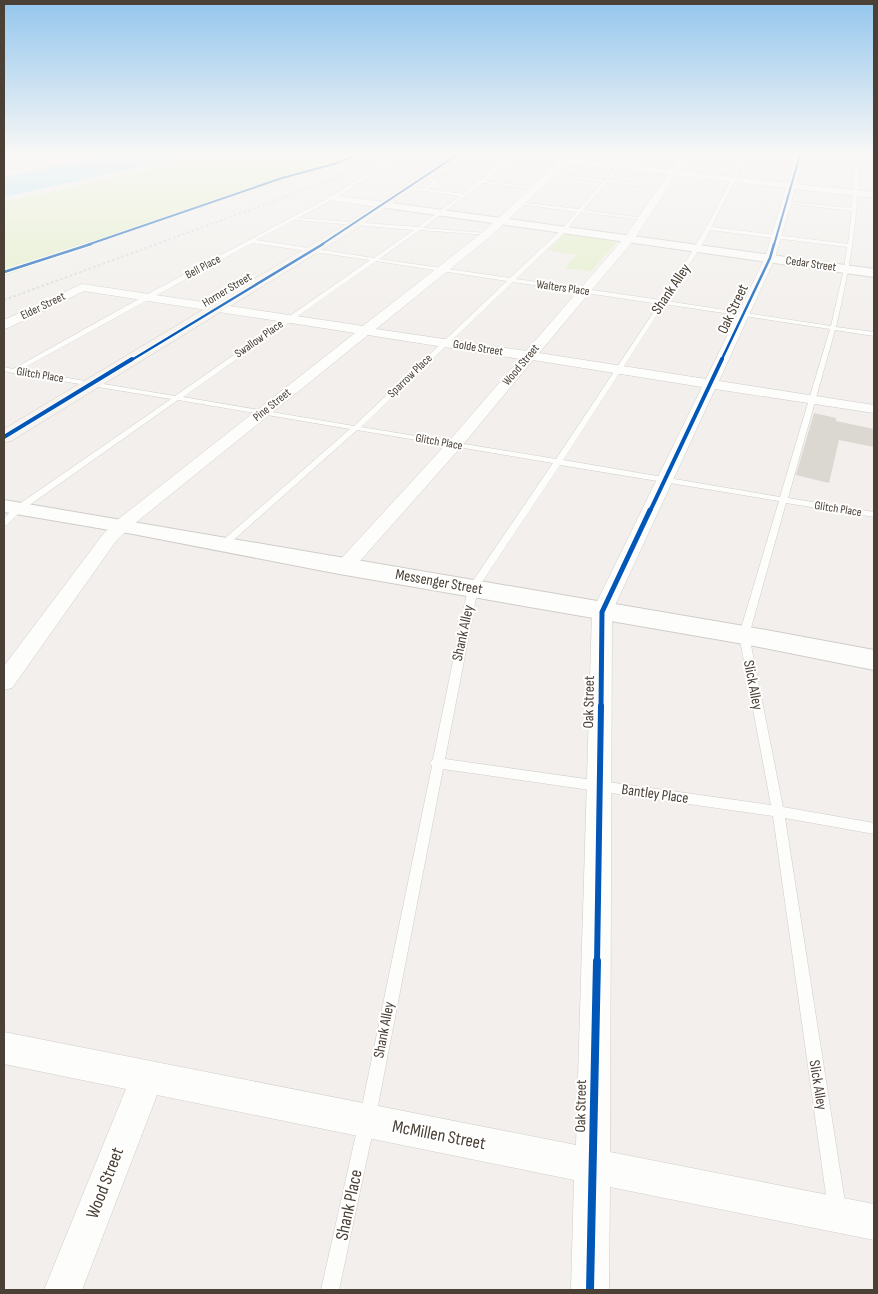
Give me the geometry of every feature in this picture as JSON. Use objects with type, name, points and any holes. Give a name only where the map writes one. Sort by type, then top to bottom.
[{"type":"main road","name":"Horner Street","points":[[4,436],[369,215]]},
{"type":"street","name":"Cedar Street","points":[[457,215],[874,273]]},
{"type":"street","name":"Pine Street","points":[[4,682],[110,537],[122,525],[443,270],[508,215]]},
{"type":"street","name":"Wood Street","points":[[345,566],[455,444],[628,239],[644,215]]},
{"type":"street","name":"Oak Street","points":[[590,1290],[602,612],[712,384],[770,258],[783,215]]},
{"type":"street","name":"Golde Street","points":[[82,287],[874,409]]},
{"type":"street","name":"Elder Street","points":[[4,325],[82,287]]},
{"type":"street","name":"Messenger Street","points":[[8,513],[122,525],[602,612],[744,635],[874,660]]},
{"type":"street","name":"McMillen Street","points":[[4,1048],[874,1222]]},
{"type":"street","name":"Wood Street","points":[[64,1290],[147,1076]]},
{"type":"lane","name":"Bell Place","points":[[4,376],[146,296],[299,215]]},
{"type":"lane","name":"Swallow Place","points":[[8,513],[438,215]]},
{"type":"lane","name":"Sparrow Place","points":[[225,544],[356,428],[564,230],[576,215]]},
{"type":"lane","points":[[614,215],[642,219]]},
{"type":"lane","name":"Shank Alley","points":[[367,1121],[436,763],[473,588],[698,248],[715,215]]},
{"type":"lane","name":"Slick Alley","points":[[838,1215],[778,811],[744,635],[833,328],[847,269],[853,215]]},
{"type":"lane","points":[[294,218],[487,234]]},
{"type":"lane","points":[[709,228],[850,246]]},
{"type":"lane","name":"Walters Place","points":[[251,241],[874,334]]},
{"type":"lane","name":"Glitch Place","points":[[4,369],[874,515]]},
{"type":"lane","name":"Bantley Place","points":[[436,763],[778,811],[874,828]]},
{"type":"lane","name":"Shank Place","points":[[330,1290],[367,1121]]},
{"type":"green space","points":[[4,215],[176,215],[4,276]]},
{"type":"green space","points":[[565,233],[618,241],[591,271],[565,268],[576,255],[548,250]]},
{"type":"building","points":[[814,413],[836,418],[836,421],[874,429],[874,447],[839,440],[829,483],[796,475]]},
{"type":"railway","points":[[4,300],[235,215]]},
{"type":"cycle path","points":[[4,272],[174,215]]},
{"type":"cycle path","points":[[4,437],[368,215]]},
{"type":"cycle path","points":[[590,1290],[602,612],[770,258],[782,215]]}]
